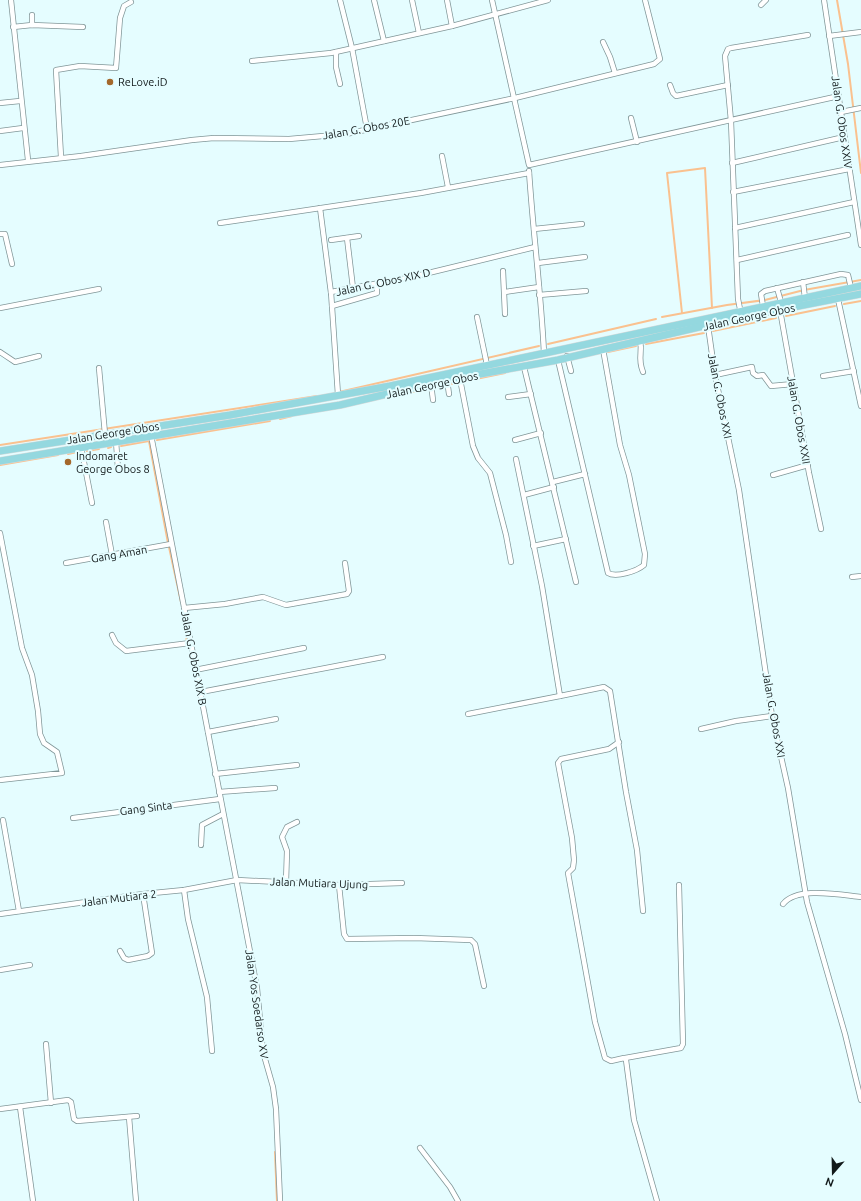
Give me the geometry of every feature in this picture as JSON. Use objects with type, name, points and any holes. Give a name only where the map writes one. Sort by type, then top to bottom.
[{"type":"main road","name":"Jalan George Obos","points":[[0,460],[340,405],[447,380],[460,379],[558,360],[567,356],[708,326],[762,302],[851,284],[861,286]]},
{"type":"main road","name":"Jalan George Obos","points":[[0,451],[230,415],[487,365],[740,311],[780,310],[861,294]]},
{"type":"street","points":[[11,0],[20,101],[28,160]]},
{"type":"street","points":[[340,0],[352,48],[367,129]]},
{"type":"street","points":[[374,0],[384,41]]},
{"type":"street","points":[[412,0],[419,33]]},
{"type":"street","points":[[447,0],[452,26]]},
{"type":"street","points":[[492,0],[529,165],[544,353]]},
{"type":"street","points":[[252,61],[336,52],[452,26],[548,0]]},
{"type":"street","name":"Jalan G. Obos 20E","points":[[0,164],[28,160],[81,156],[171,142],[214,138],[311,138],[367,129],[515,98],[659,62],[660,59],[645,0]]},
{"type":"street","points":[[761,5],[766,0]]},
{"type":"street","name":"Jalan G. Obos XXIV","points":[[824,0],[861,245]]},
{"type":"street","points":[[61,157],[56,70],[80,66],[116,68],[120,18],[124,6],[131,2]]},
{"type":"street","points":[[32,15],[32,25]]},
{"type":"street","points":[[13,27],[32,25],[83,27]]},
{"type":"street","points":[[829,36],[861,32]]},
{"type":"street","points":[[740,311],[738,299],[731,121],[725,56],[728,50],[770,40],[808,35]]},
{"type":"street","points":[[603,42],[615,73]]},
{"type":"street","points":[[336,52],[336,68],[340,84]]},
{"type":"street","points":[[670,85],[676,96],[728,85]]},
{"type":"street","points":[[529,165],[839,96]]},
{"type":"street","points":[[0,103],[20,101]]},
{"type":"street","points":[[841,112],[861,108]]},
{"type":"street","points":[[631,118],[637,142]]},
{"type":"street","points":[[0,131],[23,128]]},
{"type":"street","points":[[732,163],[844,137]]},
{"type":"street","points":[[442,156],[448,187]]},
{"type":"street","points":[[733,192],[849,169]]},
{"type":"street","points":[[220,223],[421,193],[529,173]]},
{"type":"street","points":[[735,228],[854,202]]},
{"type":"street","points":[[320,208],[330,293]]},
{"type":"street","points":[[534,229],[582,224]]},
{"type":"street","points":[[0,234],[5,234],[12,264]]},
{"type":"street","points":[[737,260],[848,235]]},
{"type":"street","points":[[331,240],[359,236]]},
{"type":"street","points":[[347,238],[353,288]]},
{"type":"street","name":"Jalan G. Obos XIX D","points":[[338,395],[330,293],[412,277],[535,247]]},
{"type":"street","points":[[538,263],[585,257]]},
{"type":"street","points":[[503,271],[505,314]]},
{"type":"street","points":[[762,302],[763,292],[841,274],[848,275],[851,284]]},
{"type":"street","points":[[803,282],[805,293]]},
{"type":"street","points":[[332,306],[378,293],[377,284]]},
{"type":"street","points":[[504,292],[539,287]]},
{"type":"street","points":[[777,288],[780,298]]},
{"type":"street","points":[[0,307],[99,289]]},
{"type":"street","points":[[539,295],[586,291]]},
{"type":"street","points":[[838,299],[861,406]]},
{"type":"street","name":"Jalan G. Obos XXII","points":[[780,310],[821,529]]},
{"type":"street","points":[[477,317],[487,365]]},
{"type":"street","name":"Jalan G. Obos XXI","points":[[708,326],[715,375],[739,490],[772,716],[788,788],[806,894],[861,1100]]},
{"type":"street","points":[[640,341],[641,346],[639,361],[642,372]]},
{"type":"street","points":[[558,360],[608,573],[614,575],[640,568],[644,565],[645,554],[620,445],[603,349]]},
{"type":"street","points":[[0,352],[15,362],[39,356]]},
{"type":"street","points":[[567,356],[571,371]]},
{"type":"street","points":[[524,366],[576,582]]},
{"type":"street","points":[[715,375],[752,367],[753,373],[757,376],[763,375],[771,386],[793,384]]},
{"type":"street","points":[[99,368],[105,434]]},
{"type":"street","points":[[823,376],[854,371]]},
{"type":"street","points":[[460,379],[473,446],[478,458],[488,468],[492,479],[511,562]]},
{"type":"street","points":[[447,380],[448,394]]},
{"type":"street","points":[[431,384],[434,400]]},
{"type":"street","points":[[508,397],[531,394]]},
{"type":"street","points":[[516,440],[541,433]]},
{"type":"street","name":"Jalan G. Obos XIX B","points":[[152,436],[195,670],[201,692],[215,774],[237,880]]},
{"type":"street","points":[[116,441],[118,468]]},
{"type":"street","points":[[81,447],[92,503]]},
{"type":"street","points":[[516,459],[542,586],[560,696]]},
{"type":"street","points":[[773,475],[808,465]]},
{"type":"street","points":[[524,495],[585,474]]},
{"type":"street","points":[[106,522],[112,555]]},
{"type":"street","points":[[0,533],[22,648],[32,675],[40,734],[44,743],[57,752],[62,773],[0,780]]},
{"type":"street","points":[[533,546],[566,539]]},
{"type":"street","name":"Gang Aman","points":[[66,563],[171,544]]},
{"type":"street","points":[[184,608],[225,604],[263,597],[286,605],[347,594],[349,591],[345,563]]},
{"type":"street","points":[[852,577],[861,576]]},
{"type":"street","points":[[112,636],[116,643],[126,650],[190,643]]},
{"type":"street","points":[[195,670],[304,648]]},
{"type":"street","points":[[201,692],[383,657]]},
{"type":"street","points":[[468,714],[597,688],[608,688],[619,742],[626,792],[637,850],[643,911]]},
{"type":"street","points":[[701,729],[772,716]]},
{"type":"street","points":[[208,732],[276,719]]},
{"type":"street","points":[[619,742],[610,748],[560,759],[558,763],[572,838],[574,860],[573,868],[568,873],[595,1022],[605,1058],[611,1061],[681,1048],[683,1044],[678,885]]},
{"type":"street","points":[[215,774],[297,765]]},
{"type":"street","points":[[219,792],[275,788]]},
{"type":"street","name":"Gang Sinta","points":[[73,818],[220,799]]},
{"type":"street","points":[[201,845],[202,825],[223,814]]},
{"type":"street","points":[[3,820],[19,911]]},
{"type":"street","points":[[286,882],[287,851],[282,837],[287,828],[297,822]]},
{"type":"street","name":"Jalan Mutiara Ujung","points":[[237,880],[339,885],[402,883]]},
{"type":"street","name":"Jalan Mutiara 2","points":[[0,914],[143,894],[184,890],[237,880]]},
{"type":"street","name":"Jalan Yos Soedarso XV","points":[[237,880],[257,988],[263,1052],[274,1095],[280,1201]]},
{"type":"street","points":[[339,885],[344,934],[347,939],[468,940],[475,944],[484,986]]},
{"type":"street","points":[[184,890],[188,919],[207,997],[212,1051]]},
{"type":"street","points":[[120,951],[124,958],[128,960],[148,956],[152,952],[143,894]]},
{"type":"street","points":[[783,904],[790,898],[806,894],[861,897]]},
{"type":"street","points":[[0,970],[30,966]]},
{"type":"street","points":[[46,1044],[51,1103]]},
{"type":"street","points":[[625,1058],[634,1120],[657,1201]]},
{"type":"street","points":[[0,1109],[68,1100],[71,1102],[74,1119],[77,1122],[137,1116]]},
{"type":"street","points":[[20,1106],[33,1201]]},
{"type":"street","points":[[129,1117],[136,1201]]},
{"type":"street","points":[[420,1148],[450,1187],[458,1201]]},
{"type":"waterway","points":[[837,0],[848,64],[861,173]]},
{"type":"waterway","points":[[682,313],[667,173],[705,168],[712,308]]},
{"type":"waterway","points":[[662,317],[727,305],[765,300],[804,290],[861,280]]},
{"type":"waterway","points":[[844,304],[861,301]]},
{"type":"waterway","points":[[786,316],[835,306]]},
{"type":"waterway","points":[[713,331],[776,318]]},
{"type":"waterway","points":[[548,344],[656,319]]},
{"type":"waterway","points":[[646,344],[704,333]]},
{"type":"waterway","points":[[339,392],[539,346]]},
{"type":"waterway","points":[[608,352],[636,346]]},
{"type":"waterway","points":[[466,381],[505,373]]},
{"type":"waterway","points":[[452,384],[456,383]]},
{"type":"waterway","points":[[436,387],[443,386]]},
{"type":"waterway","points":[[402,394],[427,389]]},
{"type":"waterway","points":[[0,445],[317,396]]},
{"type":"waterway","points":[[280,419],[292,416]]},
{"type":"waterway","points":[[157,440],[270,421]]},
{"type":"waterway","points":[[121,446],[149,441],[168,543]]},
{"type":"waterway","points":[[87,451],[99,449]]},
{"type":"waterway","points":[[68,454],[77,452]]},
{"type":"waterway","points":[[0,465],[58,455]]},
{"type":"waterway","points":[[169,547],[181,602]]},
{"type":"waterway","points":[[183,612],[187,643]]},
{"type":"waterway","points":[[275,1152],[277,1201]]},
{"type":"place","name":"ReLove.iD","points":[[110,82]]},
{"type":"place","name":"Indomaret George Obos 8","points":[[68,462]]}]
